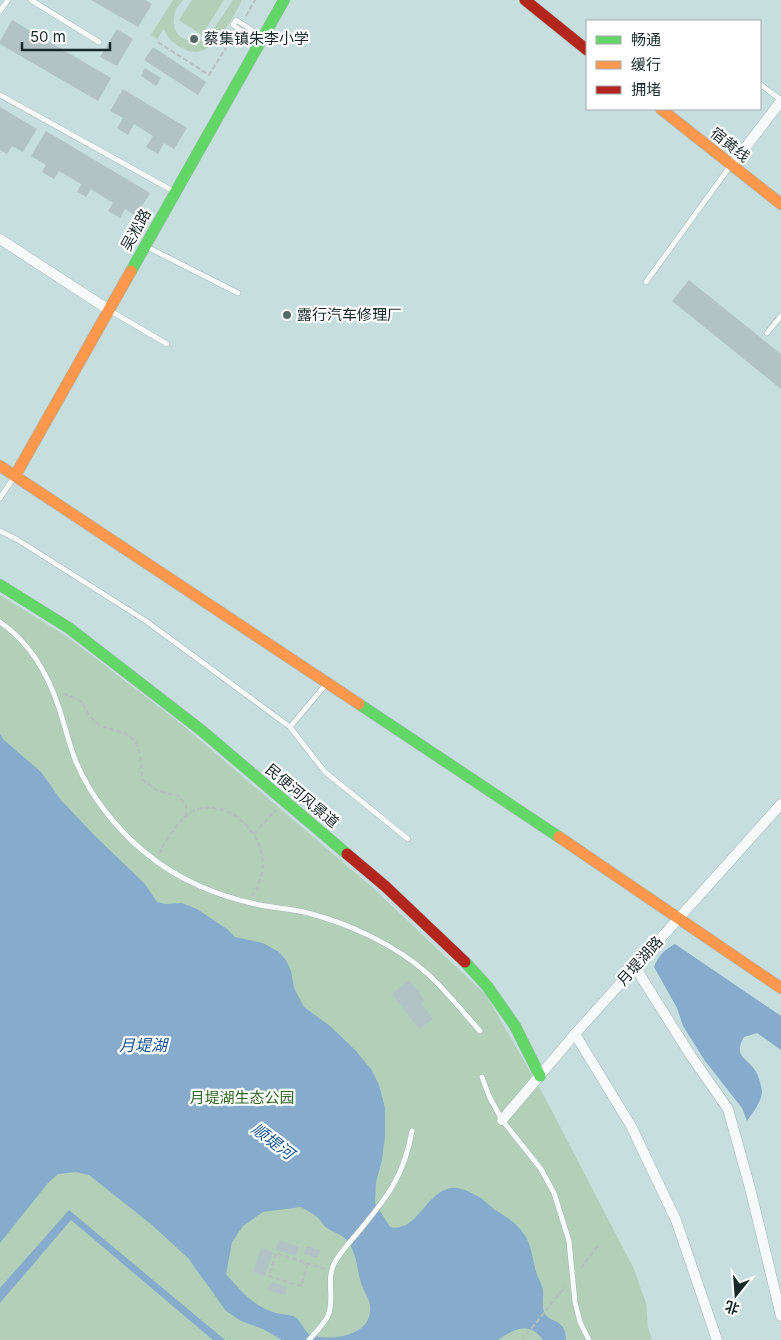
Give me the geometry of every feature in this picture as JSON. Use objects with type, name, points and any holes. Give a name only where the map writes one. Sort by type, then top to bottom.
[{"type":"street","name":"吴淞路","points":[[15,476],[284,0]]},
{"type":"street","points":[[525,0],[586,49]]},
{"type":"street","points":[[732,165],[781,100]]},
{"type":"street","name":"宿黄线","points":[[662,110],[781,204]]},
{"type":"street","points":[[0,239],[109,310]]},
{"type":"street","points":[[0,466],[481,784],[781,988]]},
{"type":"street","name":"民便河风景道","points":[[0,585],[69,628],[201,730],[385,886],[462,959],[486,986],[515,1026],[540,1076]]},
{"type":"street","name":"月堤湖路","points":[[502,1120],[635,967],[781,804]]},
{"type":"street","points":[[635,967],[691,1056],[728,1109],[750,1188],[781,1316]]},
{"type":"street","points":[[576,1034],[631,1126],[676,1220],[717,1340]]},
{"type":"lane","points":[[0,12],[8,0]]},
{"type":"lane","points":[[31,0],[99,42]]},
{"type":"lane","points":[[236,20],[242,23],[262,40],[238,29],[233,25],[236,20]]},
{"type":"lane","points":[[761,85],[781,100]]},
{"type":"lane","points":[[0,96],[175,192]]},
{"type":"lane","points":[[646,282],[732,165]]},
{"type":"lane","points":[[145,246],[238,293]]},
{"type":"lane","points":[[109,310],[167,344]]},
{"type":"lane","points":[[767,334],[781,316]]},
{"type":"lane","points":[[0,498],[15,476]]},
{"type":"lane","points":[[0,531],[18,540],[146,621],[290,728],[325,772],[408,839]]},
{"type":"lane","points":[[0,622],[27,647],[40,663],[53,692],[77,764],[94,796],[123,832],[155,861],[168,870],[202,886],[248,902],[307,913],[332,920],[397,951],[428,974],[480,1031]]},
{"type":"lane","points":[[290,728],[328,683]]},
{"type":"lane","points":[[482,1077],[489,1096],[502,1120],[541,1170],[554,1193],[569,1241],[575,1302],[580,1322],[589,1340]]},
{"type":"lane","points":[[309,1340],[328,1316],[330,1282],[335,1263],[388,1196],[403,1167],[412,1131]]},
{"type":"path","points":[[242,23],[255,0]]},
{"type":"path","points":[[158,42],[209,75],[238,29]]},
{"type":"path","points":[[53,692],[80,700],[97,723],[111,730],[127,734],[134,740],[138,747],[143,780],[158,791],[179,796],[186,806],[186,817]]},
{"type":"path","points":[[254,835],[283,799]]},
{"type":"path","points":[[155,861],[167,837],[186,817],[197,809],[220,809],[231,813],[240,818],[249,828],[261,848],[262,876],[248,902]]},
{"type":"path","points":[[308,1264],[301,1286],[269,1276],[276,1253],[332,1271]]},
{"type":"path","points":[[523,1339],[554,1301]]},
{"type":"green space","points":[[173,0],[183,0],[174,15],[176,31],[184,39],[196,41],[209,36],[233,0],[242,0],[217,40],[201,51],[192,52],[174,43],[164,29],[157,39],[151,35]]},
{"type":"green space","points":[[192,0],[224,0],[202,35],[179,20]]},
{"type":"green space","name":"月堤湖生态公园","points":[[0,595],[69,638],[180,723],[373,888],[486,995],[543,1094],[634,1269],[646,1303],[648,1327],[652,1340],[0,1340]]},
{"type":"water","name":"月堤湖","points":[[0,734],[4,740],[41,772],[60,799],[145,884],[157,902],[165,904],[182,903],[197,909],[227,929],[235,937],[263,943],[279,952],[286,960],[291,971],[294,988],[304,1007],[330,1026],[355,1050],[371,1069],[379,1085],[385,1108],[385,1136],[382,1160],[376,1182],[375,1203],[390,1227],[406,1225],[432,1199],[447,1189],[459,1188],[481,1199],[513,1222],[526,1237],[543,1289],[544,1312],[563,1327],[566,1340],[543,1340],[532,1330],[521,1328],[498,1340],[282,1340],[263,1329],[241,1321],[226,1311],[188,1258],[152,1225],[89,1175],[76,1172],[58,1174],[48,1183],[0,1243]],"holes":[[[301,1207],[317,1217],[326,1227],[344,1237],[354,1253],[361,1283],[370,1308],[367,1320],[356,1332],[338,1337],[312,1336],[295,1317],[278,1314],[254,1302],[226,1274],[232,1242],[243,1226],[263,1212]]]},
{"type":"water","points":[[675,944],[781,1016],[781,1050],[757,1033],[744,1037],[741,1043],[740,1052],[756,1072],[762,1092],[758,1104],[747,1121],[742,1108],[705,1061],[683,1026],[677,1008],[654,967],[662,953]]},
{"type":"water","points":[[69,1210],[225,1340],[213,1340],[71,1220],[0,1303],[0,1288]]},
{"type":"building","points":[[91,0],[145,0],[152,4],[138,27]]},
{"type":"building","points":[[12,20],[111,78],[98,101],[0,44]]},
{"type":"building","points":[[117,29],[133,39],[117,66],[100,57]]},
{"type":"building","points":[[153,47],[206,82],[198,95],[144,60]]},
{"type":"building","points":[[145,68],[161,78],[156,86],[141,76]]},
{"type":"building","points":[[123,89],[187,128],[174,149],[164,143],[158,154],[146,147],[153,136],[134,124],[128,135],[117,128],[123,118],[110,111]]},
{"type":"building","points":[[0,107],[37,129],[23,152],[12,146],[7,154],[0,150]]},
{"type":"building","points":[[46,131],[150,193],[136,216],[125,209],[120,218],[108,211],[113,203],[91,189],[86,197],[77,192],[81,184],[59,171],[54,179],[42,172],[46,165],[31,156]]},
{"type":"building","points":[[689,280],[781,354],[781,389],[672,301]]},
{"type":"building","points":[[409,980],[425,1001],[421,1003],[433,1019],[419,1029],[392,994]]},
{"type":"building","points":[[279,1240],[299,1247],[296,1256],[276,1250]]},
{"type":"building","points":[[307,1246],[320,1250],[317,1258],[304,1254]]},
{"type":"building","points":[[261,1248],[273,1252],[265,1276],[253,1272]]},
{"type":"building","points":[[271,1282],[287,1287],[285,1295],[268,1290]]},
{"type":"traffic: fast","points":[[131,271],[284,0]]},
{"type":"traffic: fast","points":[[0,585],[69,628],[201,730],[347,854]]},
{"type":"traffic: fast","points":[[359,704],[559,837]]},
{"type":"traffic: fast","points":[[465,962],[487,986],[515,1026],[540,1076]]},
{"type":"traffic: slow","points":[[662,110],[781,204]]},
{"type":"traffic: slow","points":[[15,476],[131,271]]},
{"type":"traffic: slow","points":[[0,466],[359,704]]},
{"type":"traffic: slow","points":[[559,837],[781,988]]},
{"type":"traffic: jam","points":[[525,0],[586,49]]},
{"type":"traffic: jam","points":[[347,854],[385,886],[465,962]]},
{"type":"place","name":"蔡集镇朱李小学","points":[[194,39]]},
{"type":"place","name":"露行汽车修理厂","points":[[287,315]]},
{"type":"water label","name":"顺堤河","points":[[273,1141]]}]
